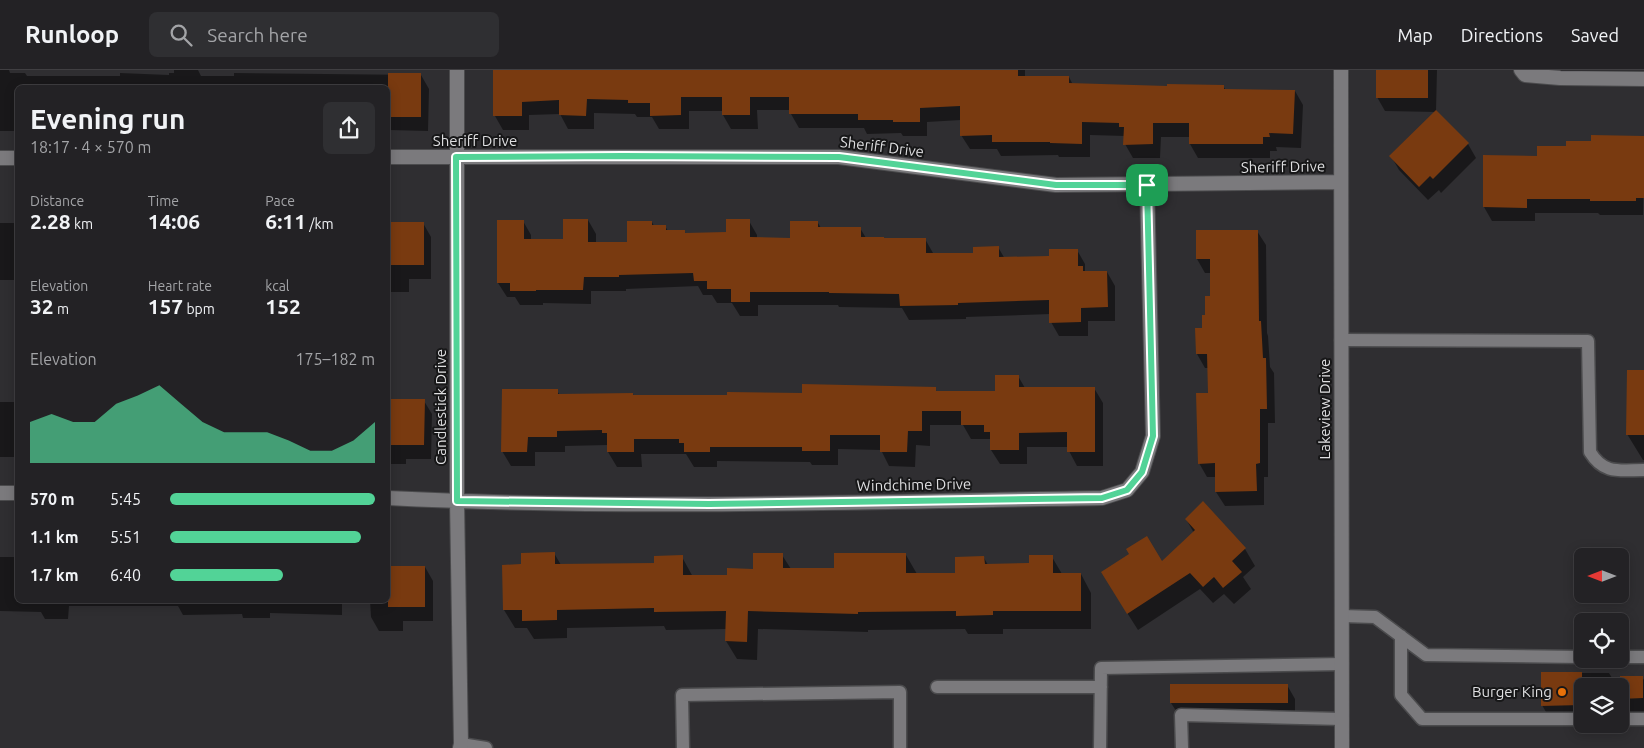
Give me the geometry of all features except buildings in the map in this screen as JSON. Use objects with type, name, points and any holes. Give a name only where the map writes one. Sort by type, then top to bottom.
[{"type":"street","name":"Candlestick Drive","points":[[457,70],[457,501],[461,747]]},
{"type":"street","name":"Lakeview Drive","points":[[1341,70],[1342,748]]},
{"type":"street","points":[[1521,70],[1525,75],[1534,76],[1644,79]]},
{"type":"street","name":"Sheriff Drive","points":[[390,157],[839,157],[1056,185],[1341,182]]},
{"type":"street","points":[[0,158],[15,158]]},
{"type":"street","name":"Windchime Drive","points":[[390,498],[457,501],[709,504],[1102,498],[1127,490],[1142,472],[1153,436],[1147,185]]},
{"type":"street","points":[[0,493],[15,493]]},
{"type":"lane","points":[[1341,340],[1588,341],[1590,452],[1595,460],[1609,470],[1644,470]]},
{"type":"lane","points":[[1342,616],[1375,617],[1426,656],[1574,657]]},
{"type":"lane","points":[[1401,636],[1401,695],[1422,719],[1574,720]]},
{"type":"lane","points":[[1629,657],[1644,657]]},
{"type":"lane","points":[[1100,748],[1101,668],[1342,664]]},
{"type":"lane","points":[[937,687],[1101,687]]},
{"type":"lane","points":[[683,748],[682,695],[900,692],[900,748]]},
{"type":"lane","points":[[1182,748],[1181,715],[1342,719]]},
{"type":"lane","points":[[1629,719],[1644,719]]},
{"type":"lane","points":[[461,747],[486,748]]},
{"type":"place","name":"Burger King","points":[[1562,692]]},
{"type":"route","points":[[456,157],[839,157],[1056,185],[1147,185],[1153,436],[1142,472],[1127,490],[1102,498],[709,504],[457,501],[456,157]]}]
